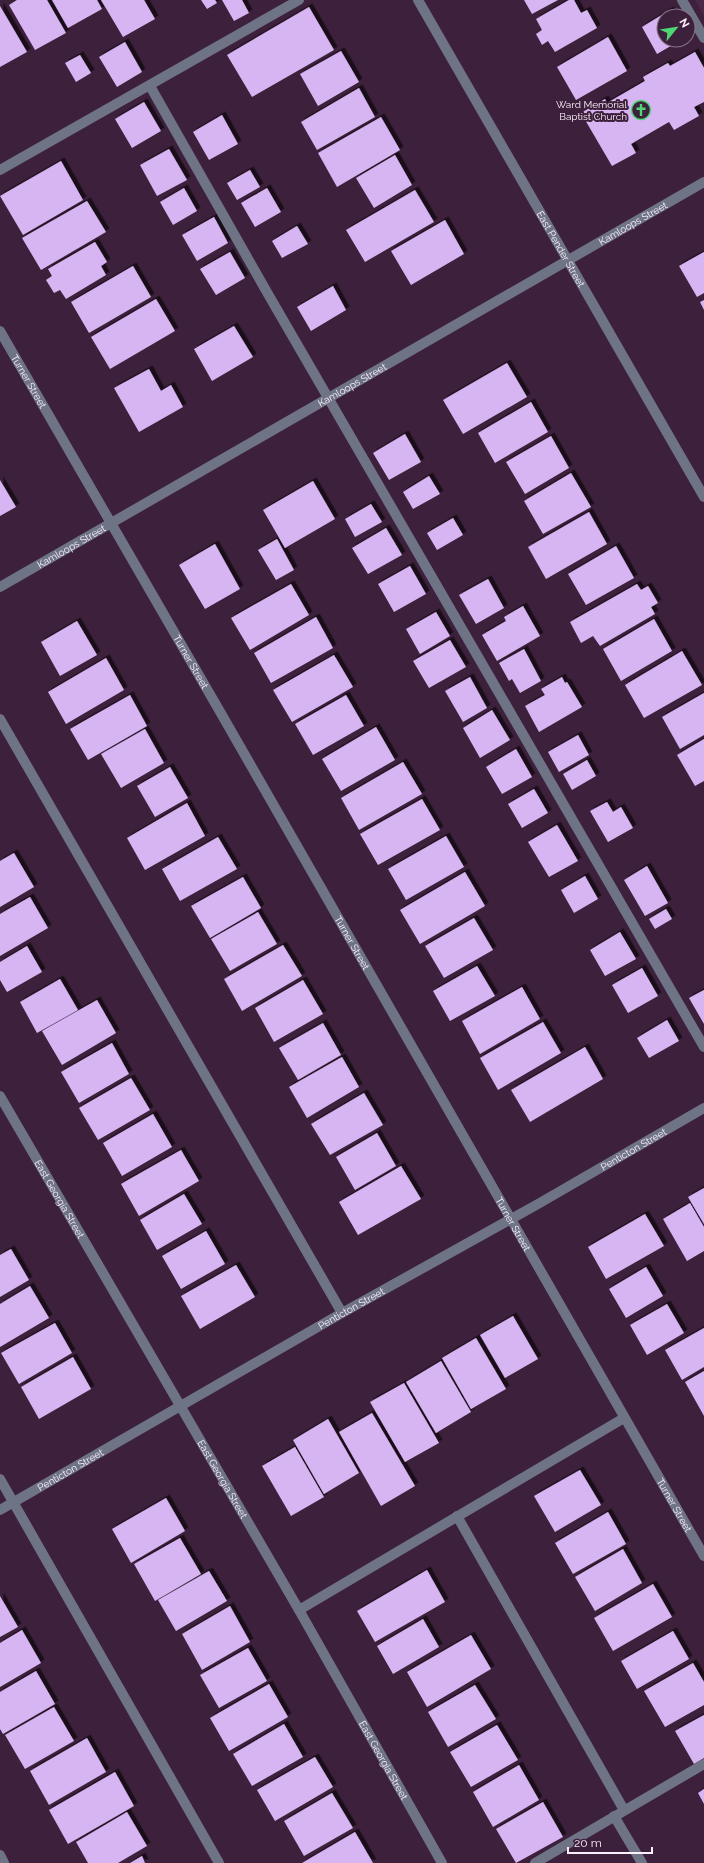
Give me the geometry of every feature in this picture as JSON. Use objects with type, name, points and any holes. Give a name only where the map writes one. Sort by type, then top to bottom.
[{"type":"street","points":[[0,170],[299,0]]},
{"type":"street","name":"East Pender Street","points":[[418,0],[704,497]]},
{"type":"street","points":[[682,0],[704,38]]},
{"type":"street","points":[[150,86],[328,398],[704,1047]]},
{"type":"street","name":"Kamloops Street","points":[[0,586],[704,182]]},
{"type":"street","name":"Turner Street","points":[[0,331],[704,1556]]},
{"type":"street","points":[[0,719],[342,1313]]},
{"type":"street","name":"East Georgia Street","points":[[0,1096],[299,1610],[442,1863]]},
{"type":"street","name":"Penticton Street","points":[[0,1510],[179,1406],[704,1108]]},
{"type":"street","points":[[299,1610],[624,1418]]},
{"type":"street","points":[[0,1479],[219,1863]]},
{"type":"street","points":[[457,1516],[624,1810]]},
{"type":"street","points":[[535,1863],[704,1764]]},
{"type":"street","points":[[614,1816],[642,1863]]},
{"type":"street","points":[[0,1855],[4,1863]]},
{"type":"shaded area","points":[[695,0],[704,0],[704,16]]},
{"type":"building","points":[[17,0],[47,0],[66,33],[35,50],[9,5]]},
{"type":"building","points":[[52,0],[97,0],[102,9],[68,28]]},
{"type":"building","points":[[101,0],[144,0],[155,19],[123,37]]},
{"type":"building","points":[[201,0],[215,0],[217,3],[207,9]]},
{"type":"building","points":[[222,0],[242,0],[249,13],[234,21]]},
{"type":"building","points":[[524,0],[558,0],[532,14]]},
{"type":"building","points":[[569,0],[574,0],[581,13],[587,10],[597,28],[555,52],[548,41],[542,45],[536,34],[542,30],[536,19]]},
{"type":"building","points":[[0,6],[27,52],[0,67]]},
{"type":"building","points":[[309,7],[334,50],[252,97],[227,55]]},
{"type":"building","points":[[656,18],[656,48],[667,48],[657,54],[642,27]]},
{"type":"building","points":[[608,37],[627,71],[576,100],[557,67]]},
{"type":"building","points":[[125,42],[142,72],[117,87],[99,57]]},
{"type":"building","points":[[341,51],[359,82],[318,106],[300,74]]},
{"type":"building","name":"Ward Memorial Baptist Church","points":[[695,52],[704,68],[704,102],[694,107],[699,116],[674,130],[669,122],[631,144],[636,153],[612,166],[581,113],[605,99],[607,103],[645,81],[643,77],[668,63],[670,66]]},
{"type":"building","points":[[80,55],[91,73],[76,82],[65,63]]},
{"type":"building","points":[[359,88],[375,117],[317,150],[301,122]]},
{"type":"building","points":[[144,102],[161,131],[132,148],[115,119]]},
{"type":"building","points":[[222,115],[238,144],[209,160],[193,132]]},
{"type":"building","points":[[381,117],[400,150],[337,187],[318,153]]},
{"type":"building","points":[[169,149],[187,180],[157,196],[140,165]]},
{"type":"building","points":[[395,155],[412,185],[374,208],[356,178]]},
{"type":"building","points":[[61,161],[83,200],[23,235],[0,196]]},
{"type":"building","points":[[250,170],[260,187],[237,200],[227,183]]},
{"type":"building","points":[[184,188],[197,211],[173,225],[160,202]]},
{"type":"building","points":[[267,188],[281,212],[255,227],[241,203]]},
{"type":"building","points":[[415,190],[434,222],[365,262],[346,230]]},
{"type":"building","points":[[87,201],[106,232],[41,270],[22,238]]},
{"type":"building","points":[[214,217],[228,243],[197,261],[182,235]]},
{"type":"building","points":[[445,220],[464,254],[411,285],[391,251]]},
{"type":"building","points":[[297,226],[308,244],[282,258],[272,241]]},
{"type":"building","points":[[95,242],[107,262],[101,266],[106,275],[66,299],[60,290],[54,293],[46,280],[52,276],[48,269]]},
{"type":"building","points":[[230,252],[245,278],[216,295],[200,269]]},
{"type":"building","points":[[704,252],[704,293],[697,297],[679,266]]},
{"type":"building","points":[[133,266],[151,297],[89,333],[71,302]]},
{"type":"building","points":[[333,286],[346,310],[311,331],[297,307]]},
{"type":"building","points":[[156,299],[175,331],[110,369],[91,337]]},
{"type":"building","points":[[704,300],[704,310],[700,302]]},
{"type":"building","points":[[234,326],[253,357],[212,381],[194,349]]},
{"type":"building","points":[[507,363],[527,397],[463,434],[443,400]]},
{"type":"building","points":[[149,369],[161,391],[171,385],[183,407],[139,432],[114,388]]},
{"type":"building","points":[[531,402],[548,432],[495,463],[478,433]]},
{"type":"building","points":[[405,434],[421,462],[389,480],[373,453]]},
{"type":"building","points":[[551,436],[569,468],[525,494],[506,462]]},
{"type":"building","points":[[571,473],[591,507],[543,534],[524,501]]},
{"type":"building","points":[[429,476],[440,494],[413,509],[403,492]]},
{"type":"building","points":[[0,480],[16,507],[0,516]]},
{"type":"building","points":[[313,481],[335,519],[285,548],[263,510]]},
{"type":"building","points":[[371,504],[382,522],[355,537],[345,519]]},
{"type":"building","points":[[589,512],[607,544],[546,579],[528,547]]},
{"type":"building","points":[[453,518],[463,535],[437,550],[427,533]]},
{"type":"building","points":[[386,528],[402,555],[368,574],[352,548]]},
{"type":"building","points":[[277,539],[294,570],[276,580],[258,550]]},
{"type":"building","points":[[215,544],[240,589],[205,609],[179,565]]},
{"type":"building","points":[[616,546],[634,578],[586,605],[568,574]]},
{"type":"building","points":[[410,566],[426,594],[394,612],[378,584]]},
{"type":"building","points":[[488,579],[504,608],[476,624],[459,595]]},
{"type":"building","points":[[291,584],[309,615],[250,650],[231,618]]},
{"type":"building","points":[[637,584],[641,590],[648,586],[658,603],[651,607],[655,614],[600,646],[593,636],[581,643],[570,622]]},
{"type":"building","points":[[523,606],[540,636],[497,661],[482,635],[506,621],[504,617]]},
{"type":"building","points":[[436,612],[450,636],[420,654],[406,629]]},
{"type":"building","points":[[316,617],[333,648],[271,683],[254,653]]},
{"type":"building","points":[[654,619],[672,651],[621,681],[603,649]]},
{"type":"building","points":[[77,621],[97,655],[60,676],[41,642]]},
{"type":"building","points":[[450,640],[466,667],[429,688],[413,661]]},
{"type":"building","points":[[524,649],[541,681],[520,693],[512,679],[509,681],[499,663]]},
{"type":"building","points":[[682,651],[702,685],[644,718],[625,685]]},
{"type":"building","points":[[334,655],[353,687],[292,722],[273,690]]},
{"type":"building","points":[[106,658],[124,690],[66,724],[48,692]]},
{"type":"building","points":[[470,677],[487,708],[463,722],[445,691]]},
{"type":"building","points":[[562,677],[565,683],[567,682],[582,707],[539,732],[525,706],[545,695],[541,689]]},
{"type":"building","points":[[704,693],[704,735],[680,749],[662,717]]},
{"type":"building","points":[[130,695],[147,726],[88,760],[70,729]]},
{"type":"building","points":[[346,695],[364,726],[313,755],[295,724]]},
{"type":"building","points":[[492,710],[510,740],[480,758],[463,728]]},
{"type":"building","points":[[376,727],[395,760],[341,791],[322,759]]},
{"type":"building","points":[[145,729],[164,763],[121,788],[101,754]]},
{"type":"building","points":[[578,735],[589,755],[559,772],[548,752]]},
{"type":"building","points":[[704,739],[704,781],[695,786],[677,755]]},
{"type":"building","points":[[516,749],[532,777],[502,794],[486,767]]},
{"type":"building","points":[[587,760],[596,776],[572,790],[563,774]]},
{"type":"building","points":[[403,762],[422,794],[359,830],[341,798]]},
{"type":"building","points":[[170,767],[188,798],[155,817],[137,786]]},
{"type":"building","points":[[534,789],[548,813],[522,828],[508,804]]},
{"type":"building","points":[[422,799],[440,830],[378,865],[360,834]]},
{"type":"building","points":[[607,802],[613,812],[621,807],[633,828],[608,842],[590,811]]},
{"type":"building","points":[[187,803],[205,836],[145,870],[127,838]]},
{"type":"building","points":[[557,825],[578,861],[549,877],[528,842]]},
{"type":"building","points":[[446,836],[464,867],[406,900],[388,869]]},
{"type":"building","points":[[218,837],[237,869],[180,901],[162,869]]},
{"type":"building","points":[[14,853],[34,887],[0,907],[0,861]]},
{"type":"building","points":[[647,866],[668,903],[645,916],[624,880]]},
{"type":"building","points":[[465,872],[485,906],[420,944],[400,910]]},
{"type":"building","points":[[585,876],[598,899],[574,913],[561,890]]},
{"type":"building","points":[[243,877],[261,908],[210,938],[191,906]]},
{"type":"building","points":[[30,897],[48,928],[0,956],[0,914]]},
{"type":"building","points":[[666,909],[672,919],[655,929],[649,919]]},
{"type":"building","points":[[258,912],[277,944],[230,971],[211,939]]},
{"type":"building","points":[[474,918],[493,950],[444,978],[425,946]]},
{"type":"building","points":[[620,932],[636,959],[605,976],[590,950]]},
{"type":"building","points":[[283,945],[302,976],[242,1011],[224,979]]},
{"type":"building","points":[[27,946],[42,972],[7,992],[0,980],[0,962]]},
{"type":"building","points":[[477,966],[495,996],[450,1021],[433,991]]},
{"type":"building","points":[[642,968],[658,996],[628,1013],[612,985]]},
{"type":"building","points":[[60,979],[78,1010],[37,1033],[20,1002]]},
{"type":"building","points":[[303,980],[323,1014],[274,1042],[255,1008]]},
{"type":"building","points":[[522,987],[540,1019],[480,1054],[462,1021]]},
{"type":"building","points":[[704,990],[704,1024],[689,998]]},
{"type":"building","points":[[97,1000],[116,1033],[62,1065],[42,1031]]},
{"type":"building","points":[[667,1020],[679,1041],[649,1058],[637,1038]]},
{"type":"building","points":[[543,1022],[561,1053],[498,1090],[480,1058]]},
{"type":"building","points":[[323,1023],[341,1055],[298,1080],[279,1048]]},
{"type":"building","points":[[112,1043],[129,1074],[79,1103],[61,1072]]},
{"type":"building","points":[[585,1047],[603,1079],[530,1122],[511,1090]]},
{"type":"building","points":[[342,1057],[359,1087],[307,1118],[289,1087]]},
{"type":"building","points":[[131,1078],[150,1110],[98,1140],[79,1108]]},
{"type":"building","points":[[364,1093],[383,1125],[330,1155],[311,1124]]},
{"type":"building","points":[[153,1114],[172,1147],[122,1176],[103,1143]]},
{"type":"building","points":[[377,1133],[396,1166],[355,1190],[336,1157]]},
{"type":"building","points":[[181,1150],[199,1181],[139,1216],[121,1184]]},
{"type":"building","points":[[401,1166],[421,1199],[358,1235],[339,1202]]},
{"type":"building","points":[[704,1188],[704,1224],[688,1197]]},
{"type":"building","points":[[184,1194],[202,1224],[157,1250],[140,1220]]},
{"type":"building","points":[[690,1203],[704,1227],[704,1251],[687,1261],[663,1219]]},
{"type":"building","points":[[645,1214],[664,1246],[606,1279],[588,1247]]},
{"type":"building","points":[[206,1231],[225,1264],[181,1289],[162,1256]]},
{"type":"building","points":[[11,1249],[29,1280],[0,1297],[0,1255]]},
{"type":"building","points":[[236,1265],[255,1297],[200,1329],[181,1296]]},
{"type":"building","points":[[646,1267],[663,1296],[626,1318],[609,1289]]},
{"type":"building","points":[[30,1286],[49,1318],[0,1347],[0,1304]]},
{"type":"building","points":[[667,1304],[684,1333],[647,1355],[630,1325]]},
{"type":"building","points":[[513,1316],[538,1359],[505,1378],[480,1335]]},
{"type":"building","points":[[55,1323],[72,1353],[19,1384],[1,1353]]},
{"type":"building","points":[[704,1328],[704,1367],[682,1380],[665,1350]]},
{"type":"building","points":[[476,1338],[506,1389],[471,1409],[442,1358]]},
{"type":"building","points":[[73,1357],[91,1389],[39,1419],[21,1387]]},
{"type":"building","points":[[441,1361],[471,1412],[436,1433],[406,1382]]},
{"type":"building","points":[[704,1371],[704,1416],[685,1382]]},
{"type":"building","points":[[404,1383],[439,1443],[405,1462],[370,1402]]},
{"type":"building","points":[[372,1413],[415,1486],[381,1506],[339,1432]]},
{"type":"building","points":[[328,1419],[359,1473],[324,1494],[293,1440]]},
{"type":"building","points":[[295,1447],[324,1497],[291,1516],[262,1466]]},
{"type":"building","points":[[580,1470],[601,1505],[555,1532],[534,1496]]},
{"type":"building","points":[[166,1498],[185,1531],[131,1563],[112,1529]]},
{"type":"building","points":[[608,1512],[626,1544],[573,1574],[555,1543]]},
{"type":"building","points":[[180,1538],[201,1574],[155,1601],[134,1564]]},
{"type":"building","points":[[623,1549],[642,1583],[595,1611],[575,1577]]},
{"type":"building","points":[[427,1570],[445,1602],[375,1642],[357,1611]]},
{"type":"building","points":[[209,1571],[227,1601],[176,1631],[158,1600]]},
{"type":"building","points":[[653,1584],[672,1617],[613,1651],[594,1618]]},
{"type":"building","points":[[0,1596],[18,1627],[0,1637]]},
{"type":"building","points":[[230,1606],[250,1642],[202,1670],[182,1634]]},
{"type":"building","points":[[423,1619],[439,1647],[393,1674],[377,1646]]},
{"type":"building","points":[[22,1630],[41,1663],[0,1687],[0,1643]]},
{"type":"building","points":[[673,1631],[689,1659],[637,1689],[621,1661]]},
{"type":"building","points":[[471,1635],[491,1669],[427,1707],[407,1672]]},
{"type":"building","points":[[248,1648],[267,1681],[219,1708],[200,1675]]},
{"type":"building","points":[[693,1663],[704,1682],[704,1705],[665,1727],[644,1691]]},
{"type":"building","points":[[36,1671],[55,1704],[3,1734],[0,1729],[0,1692]]},
{"type":"building","points":[[269,1684],[288,1717],[229,1751],[210,1718]]},
{"type":"building","points":[[475,1685],[496,1719],[448,1747],[428,1712]]},
{"type":"building","points":[[54,1707],[74,1741],[25,1769],[5,1735]]},
{"type":"building","points":[[704,1715],[704,1758],[694,1764],[675,1731]]},
{"type":"building","points":[[284,1724],[303,1757],[252,1786],[233,1754]]},
{"type":"building","points":[[497,1725],[518,1760],[471,1787],[450,1752]]},
{"type":"building","points":[[87,1738],[106,1772],[49,1805],[30,1771]]},
{"type":"building","points":[[315,1757],[333,1787],[275,1821],[257,1790]]},
{"type":"building","points":[[519,1765],[539,1800],[493,1827],[473,1792]]},
{"type":"building","points":[[115,1772],[134,1806],[68,1844],[49,1810]]},
{"type":"building","points":[[704,1789],[704,1804],[698,1793]]},
{"type":"building","points":[[332,1793],[353,1828],[304,1856],[284,1821]]},
{"type":"building","points":[[543,1802],[563,1837],[516,1863],[496,1829]]},
{"type":"building","points":[[127,1812],[147,1846],[118,1863],[88,1863],[76,1842]]},
{"type":"building","points":[[355,1832],[373,1863],[302,1863]]},
{"type":"building","points":[[142,1856],[145,1863],[130,1863]]},
{"type":"place","name":"Ward Memorial Baptist Church","points":[[641,110]]}]
